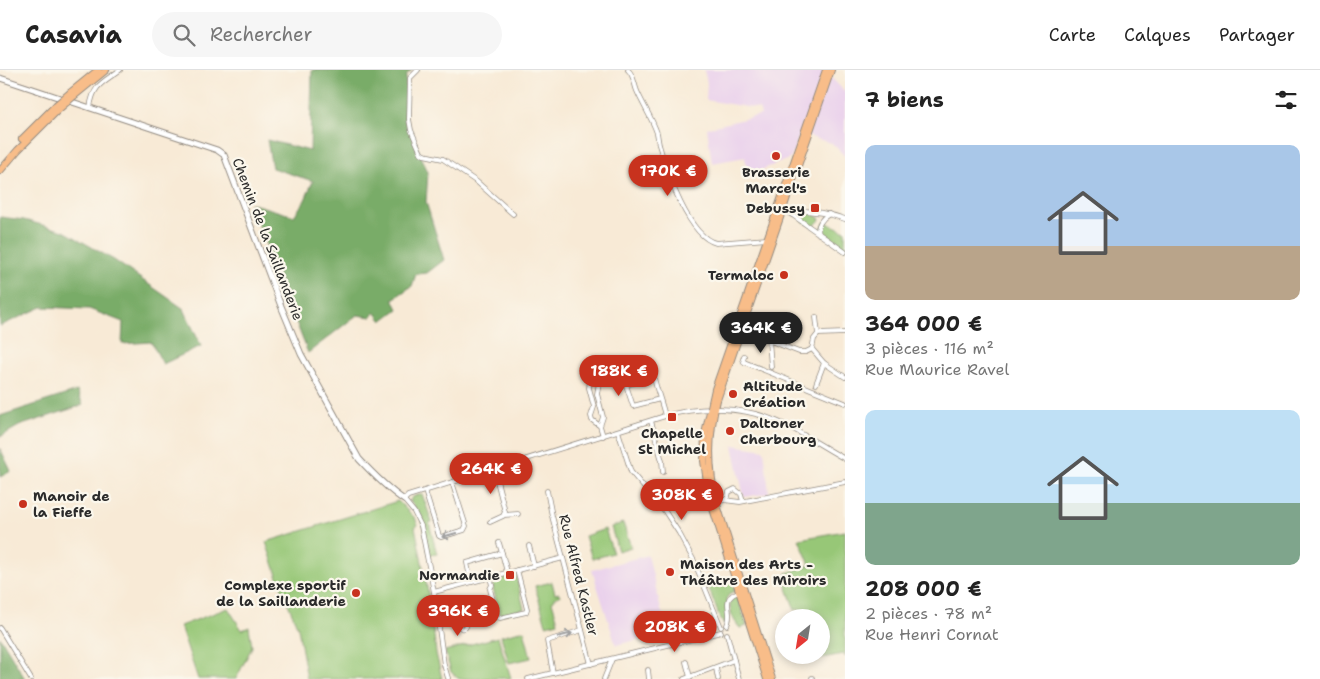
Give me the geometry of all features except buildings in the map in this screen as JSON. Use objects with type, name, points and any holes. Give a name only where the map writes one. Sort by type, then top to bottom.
[{"type":"main road","points":[[0,171],[58,107],[98,70]]},
{"type":"main road","points":[[72,94],[106,70]]},
{"type":"main road","points":[[772,679],[709,496],[704,448],[712,409],[768,239],[782,210],[826,70]]},
{"type":"main road","points":[[767,679],[716,502],[712,482],[710,448],[712,409],[831,70]]},
{"type":"main road","points":[[0,164],[38,122],[58,107]]},
{"type":"street","points":[[90,108],[90,98],[95,90],[120,70]]},
{"type":"street","points":[[418,70],[410,78],[409,119],[411,130],[421,152],[424,155],[443,159],[477,182],[513,214]]},
{"type":"street","points":[[628,70],[631,72],[636,89],[657,133],[660,148],[680,203],[703,236],[710,242],[716,243],[768,239]]},
{"type":"street","name":"Chemin de la Saillanderie","points":[[0,78],[217,150],[224,155],[301,354],[359,459],[398,497],[404,500]]},
{"type":"street","points":[[782,210],[814,211],[845,219]]},
{"type":"street","points":[[782,210],[845,252]]},
{"type":"street","points":[[800,221],[799,216],[803,210]]},
{"type":"street","points":[[814,211],[822,220]]},
{"type":"street","points":[[820,234],[819,225],[829,214]]},
{"type":"street","points":[[811,228],[819,225]]},
{"type":"street","points":[[812,349],[814,339],[818,334],[816,317]]},
{"type":"street","points":[[818,334],[845,333]]},
{"type":"street","points":[[760,337],[802,352],[812,349]]},
{"type":"street","points":[[769,340],[771,367]]},
{"type":"street","points":[[812,349],[824,363],[845,377]]},
{"type":"street","points":[[744,356],[744,362],[845,403]]},
{"type":"street","points":[[816,384],[824,363]]},
{"type":"street","points":[[600,426],[594,422],[591,416],[594,407],[589,388],[592,370],[595,367],[601,371],[597,393],[603,417],[600,426],[603,436]]},
{"type":"street","points":[[660,399],[635,406],[631,404],[626,385],[653,377],[660,399],[665,416]]},
{"type":"street","points":[[453,679],[447,679],[439,620],[421,526],[414,512],[404,500],[408,496],[665,416],[692,410],[712,409],[755,414],[773,420],[845,459]]},
{"type":"street","points":[[651,421],[662,461],[663,472]]},
{"type":"street","points":[[618,431],[631,472],[647,491],[652,501],[664,510],[676,528],[694,561],[723,634],[727,634]]},
{"type":"street","points":[[494,469],[505,512],[504,515]]},
{"type":"street","points":[[425,491],[439,536],[464,530],[466,526],[452,482]]},
{"type":"street","points":[[716,502],[727,500],[743,501],[845,482]]},
{"type":"street","points":[[727,500],[728,492],[735,489],[741,494],[743,501]]},
{"type":"street","name":"Rue Alfred Kastler","points":[[547,491],[591,664]]},
{"type":"street","points":[[490,522],[504,515],[518,514]]},
{"type":"street","points":[[499,543],[507,572]]},
{"type":"street","points":[[529,546],[534,566]]},
{"type":"street","points":[[471,582],[467,563],[502,554]]},
{"type":"street","points":[[434,592],[563,558]]},
{"type":"street","points":[[490,577],[492,585],[490,589],[497,617],[526,612],[527,609],[517,570]]},
{"type":"street","points":[[528,679],[612,659],[721,629],[727,625],[730,618],[727,604],[728,599],[730,596],[741,591]]},
{"type":"street","points":[[439,620],[457,615],[462,622]]},
{"type":"street","points":[[727,625],[730,629],[727,634],[739,679]]},
{"type":"street","points":[[0,628],[31,679]]},
{"type":"street","points":[[553,673],[546,641],[582,630]]},
{"type":"street","points":[[604,679],[612,659]]},
{"type":"street","points":[[684,679],[734,660]]},
{"type":"street","points":[[686,662],[690,677]]},
{"type":"street","points":[[716,668],[718,679]]},
{"type":"street","points":[[648,670],[649,679]]},
{"type":"shaded area","points":[[704,70],[824,70],[845,92],[845,156],[832,143],[800,134],[791,158],[748,175],[745,157],[712,163],[707,128],[761,115],[759,109],[706,100],[707,83]]},
{"type":"shaded area","points":[[733,445],[764,450],[769,493],[744,497]]},
{"type":"shaded area","points":[[648,555],[661,610],[669,632],[616,645],[592,570]]},
{"type":"green space","points":[[312,70],[412,70],[406,76],[405,121],[428,172],[426,202],[444,260],[427,273],[416,274],[412,286],[393,299],[398,309],[382,321],[375,312],[371,317],[357,315],[308,353],[250,203],[294,216],[305,200],[313,181],[272,168],[267,140],[310,151]]},
{"type":"green space","points":[[804,213],[812,213],[820,220],[813,227],[803,221],[801,217]]},
{"type":"green space","points":[[0,217],[24,220],[64,231],[114,260],[184,309],[201,346],[163,364],[151,342],[122,344],[123,322],[89,309],[42,307],[0,326]]},
{"type":"green space","points":[[825,222],[845,231],[845,249],[822,232],[821,229]]},
{"type":"green space","points":[[77,391],[83,405],[19,426],[0,437],[0,416]]},
{"type":"green space","points":[[0,448],[11,471],[0,477]]},
{"type":"green space","points":[[422,494],[432,522],[429,523],[437,554],[429,555],[421,517],[410,501],[412,497]]},
{"type":"green space","name":"Complexe sportif de la Saillanderie","points":[[398,501],[415,518],[418,525],[415,527],[430,602],[436,653],[442,679],[307,679],[298,628],[280,584],[266,542]]},
{"type":"green space","points":[[623,523],[631,547],[618,551],[611,527]]},
{"type":"green space","points":[[605,529],[613,553],[592,559],[585,536]]},
{"type":"green space","points":[[845,531],[845,657],[844,654],[830,656],[830,609],[795,609],[784,580],[787,573],[810,565],[799,539]]},
{"type":"green space","points":[[516,575],[524,609],[500,615],[493,588],[493,580]]},
{"type":"green space","points":[[731,579],[735,591],[730,593],[726,599],[728,616],[725,624],[721,621],[708,586]]},
{"type":"green space","points":[[552,582],[555,594],[559,593],[560,596],[556,597],[552,602],[558,622],[546,625],[535,586]]},
{"type":"green space","points":[[737,595],[747,626],[740,628],[733,618],[730,607],[731,599]]},
{"type":"green space","points":[[228,608],[242,630],[249,627],[252,647],[236,679],[198,679],[180,626]]},
{"type":"green space","points":[[524,630],[531,658],[509,663],[501,636]]},
{"type":"green space","points":[[0,637],[24,677],[25,679],[0,679]]},
{"type":"green space","points":[[498,637],[511,678],[459,679],[451,672],[445,651]]},
{"type":"place","name":"Brasserie Marcel's","points":[[776,156]]},
{"type":"place","name":"Debussy","points":[[815,208]]},
{"type":"place","name":"Termaloc","points":[[784,275]]},
{"type":"place","name":"Altitude Création","points":[[733,394]]},
{"type":"place","name":"Chapelle St Michel","points":[[672,417]]},
{"type":"place","name":"Daltoner Cherbourg","points":[[730,431]]},
{"type":"place","name":"Manoir de la Fieffe","points":[[23,504]]},
{"type":"place","name":"Maison des Arts - Théâtre des Miroirs","points":[[670,572]]},
{"type":"place","name":"Normandie","points":[[510,575]]},
{"type":"place","name":"Complexe sportif de la Saillanderie","points":[[356,593]]}]
